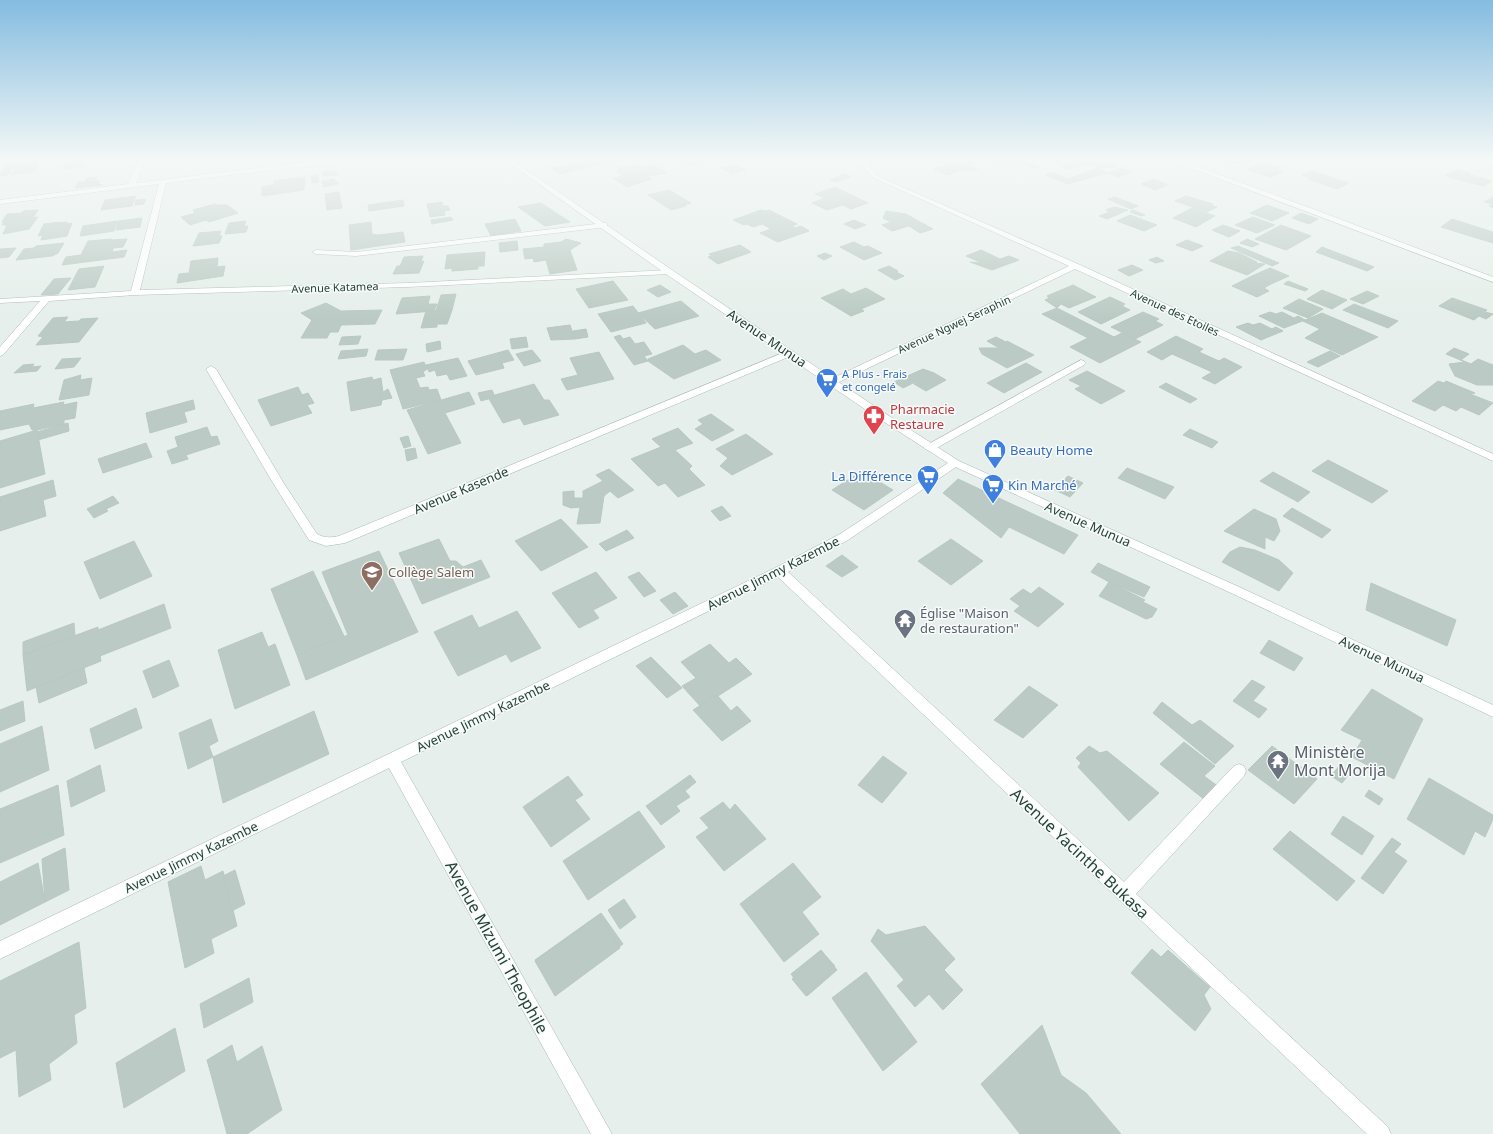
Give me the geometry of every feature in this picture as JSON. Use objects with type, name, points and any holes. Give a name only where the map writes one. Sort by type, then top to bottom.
[{"type":"street","points":[[135,293],[155,213]]},
{"type":"street","name":"Avenue Munua","points":[[586,213],[669,272],[929,448],[954,463],[1233,589],[1493,711]]},
{"type":"street","name":"Avenue des Etoiles","points":[[956,213],[1075,266],[1493,458]]},
{"type":"street","points":[[1320,213],[1493,280]]},
{"type":"street","points":[[316,252],[356,254],[604,225]]},
{"type":"street","name":"Avenue Ngwej Seraphin","points":[[832,382],[1075,266]]},
{"type":"street","name":"Avenue Katamea","points":[[0,301],[135,293],[408,284],[669,272]]},
{"type":"street","points":[[0,353],[47,298]]},
{"type":"street","name":"Avenue Kasende","points":[[210,368],[278,482],[313,537],[320,541],[330,542],[341,540],[790,353]]},
{"type":"street","points":[[929,448],[1081,363]]},
{"type":"street","name":"Avenue Jimmy Kazembe","points":[[0,950],[779,572],[844,537],[922,486],[954,463]]},
{"type":"street","name":"Avenue Yacinthe Bukasa","points":[[779,572],[1381,1134]]},
{"type":"street","name":"Avenue Mizumi Theophile","points":[[392,760],[602,1134]]},
{"type":"street","points":[[1124,894],[1239,771]]},
{"type":"building","points":[[36,213],[33,218],[38,217],[29,229],[3,234],[7,225],[2,225],[4,222],[2,222],[7,214]]},
{"type":"building","points":[[195,213],[238,213],[209,222],[206,220],[190,225],[181,217]]},
{"type":"building","points":[[429,213],[444,213],[445,215],[430,217]]},
{"type":"building","points":[[526,213],[556,213],[570,222],[545,226]]},
{"type":"building","points":[[753,213],[775,213],[797,224],[792,226],[795,228],[801,226],[809,231],[778,242],[760,233],[771,229],[762,224],[753,227],[733,220]]},
{"type":"building","points":[[885,213],[906,214],[933,229],[920,233],[909,226],[892,231],[882,225],[891,222],[883,218]]},
{"type":"building","points":[[1107,213],[1121,213],[1107,219],[1099,216]]},
{"type":"building","points":[[1133,213],[1140,213],[1145,215],[1141,216]]},
{"type":"building","points":[[1183,213],[1206,213],[1215,216],[1196,227],[1173,218]]},
{"type":"building","points":[[1250,213],[1289,213],[1289,213],[1272,221]]},
{"type":"building","points":[[1301,213],[1318,219],[1309,224],[1292,218]]},
{"type":"building","points":[[1130,215],[1157,225],[1144,231],[1117,221]]},
{"type":"building","points":[[451,217],[453,220],[432,224],[431,220]]},
{"type":"building","points":[[1253,217],[1275,225],[1257,233],[1235,225]]},
{"type":"building","points":[[142,218],[140,227],[116,230],[118,221]]},
{"type":"building","points":[[515,219],[521,231],[491,236],[485,224]]},
{"type":"building","points":[[1452,219],[1493,232],[1493,243],[1441,227]]},
{"type":"building","points":[[854,220],[866,225],[855,229],[844,224]]},
{"type":"building","points":[[117,221],[114,231],[80,236],[83,226]]},
{"type":"building","points":[[246,221],[244,226],[248,226],[246,232],[225,234],[229,223]]},
{"type":"building","points":[[60,222],[59,223],[67,222],[66,224],[72,223],[67,236],[41,240],[43,235],[38,236],[44,224]]},
{"type":"building","points":[[371,222],[372,234],[378,235],[403,232],[405,242],[351,250],[349,225]]},
{"type":"building","points":[[1223,225],[1240,231],[1229,237],[1212,230]]},
{"type":"building","points":[[1281,225],[1311,236],[1286,250],[1255,239]]},
{"type":"building","points":[[221,231],[219,236],[222,236],[219,243],[193,246],[199,233]]},
{"type":"building","points":[[112,239],[111,240],[127,239],[123,247],[113,248],[112,252],[127,250],[124,257],[62,265],[66,257],[81,255],[88,241]]},
{"type":"building","points":[[566,239],[581,243],[570,250],[577,270],[550,274],[546,260],[534,262],[533,258],[525,259],[523,249],[544,247],[544,244],[561,242]]},
{"type":"building","points":[[1247,239],[1259,244],[1252,247],[1240,243]]},
{"type":"building","points":[[1187,240],[1203,246],[1192,251],[1176,245]]},
{"type":"building","points":[[517,241],[518,250],[500,252],[499,243]]},
{"type":"building","points":[[854,242],[864,247],[868,246],[882,253],[864,260],[840,247]]},
{"type":"building","points":[[64,243],[58,253],[52,256],[16,260],[24,249]]},
{"type":"building","points":[[740,245],[751,252],[718,264],[708,257],[712,256],[709,254]]},
{"type":"building","points":[[1238,246],[1279,263],[1272,266],[1231,248]]},
{"type":"building","points":[[1322,247],[1374,267],[1367,271],[1316,252]]},
{"type":"building","points":[[16,248],[9,257],[0,258],[0,249]]},
{"type":"building","points":[[981,250],[1000,259],[1009,256],[1019,260],[992,270],[970,262],[982,263],[966,256]]},
{"type":"building","points":[[1228,251],[1239,253],[1257,262],[1255,263],[1265,264],[1247,275],[1210,261]]},
{"type":"building","points":[[485,252],[484,266],[478,266],[478,269],[452,271],[452,268],[445,269],[447,255]]},
{"type":"building","points":[[825,253],[832,256],[824,260],[817,256]]},
{"type":"building","points":[[423,256],[421,262],[424,261],[419,273],[393,274],[397,266],[400,266],[404,257]]},
{"type":"building","points":[[1157,257],[1164,261],[1156,263],[1149,260]]},
{"type":"building","points":[[218,258],[217,267],[225,266],[223,276],[177,283],[179,274],[189,273],[191,261]]},
{"type":"building","points":[[1132,265],[1143,270],[1129,276],[1118,270]]},
{"type":"building","points":[[104,266],[95,287],[68,290],[79,269]]},
{"type":"building","points":[[889,266],[904,276],[895,280],[878,270]]},
{"type":"building","points":[[1270,268],[1289,276],[1271,284],[1252,276]]},
{"type":"building","points":[[1252,276],[1271,284],[1264,288],[1269,291],[1257,297],[1232,286]]},
{"type":"building","points":[[71,278],[58,294],[41,295],[54,279]]},
{"type":"building","points":[[613,281],[628,300],[589,308],[576,289]]},
{"type":"building","points":[[1288,281],[1308,289],[1305,291],[1284,284]]},
{"type":"building","points":[[660,285],[671,292],[658,297],[647,290]]},
{"type":"building","points":[[1073,285],[1096,297],[1069,308],[1061,304],[1057,308],[1045,300],[1049,298],[1047,296]]},
{"type":"building","points":[[866,288],[885,299],[861,309],[864,311],[851,316],[821,298],[843,289],[851,294]]},
{"type":"building","points":[[1322,290],[1347,300],[1332,309],[1307,299]]},
{"type":"building","points":[[1367,291],[1379,296],[1363,304],[1350,299]]},
{"type":"building","points":[[456,294],[452,310],[436,311],[441,295]]},
{"type":"building","points":[[430,296],[428,304],[437,304],[434,311],[396,314],[402,298]]},
{"type":"building","points":[[1110,297],[1125,304],[1122,306],[1130,310],[1101,324],[1078,312]]},
{"type":"building","points":[[1452,298],[1487,310],[1485,312],[1493,314],[1486,319],[1479,316],[1474,320],[1439,306]]},
{"type":"building","points":[[1299,299],[1323,309],[1308,318],[1283,308]]},
{"type":"building","points":[[681,301],[699,316],[655,329],[638,313]]},
{"type":"building","points":[[326,303],[341,311],[382,310],[375,324],[341,325],[338,332],[330,332],[327,338],[301,338],[312,320],[301,313]]},
{"type":"building","points":[[1354,304],[1398,321],[1388,328],[1343,310]]},
{"type":"building","points":[[633,306],[646,323],[611,332],[598,314]]},
{"type":"building","points":[[1057,308],[1114,337],[1122,333],[1141,342],[1100,363],[1070,347],[1088,338],[1042,314]]},
{"type":"building","points":[[452,310],[447,324],[437,324],[437,327],[421,328],[426,311]]},
{"type":"building","points":[[1143,312],[1159,319],[1155,321],[1163,325],[1135,339],[1111,327]]},
{"type":"building","points":[[1270,312],[1276,314],[1282,312],[1294,318],[1298,316],[1305,320],[1284,328],[1259,316]]},
{"type":"building","points":[[1322,313],[1378,337],[1342,355],[1305,338],[1320,329],[1303,321]]},
{"type":"building","points":[[68,317],[64,322],[98,318],[79,342],[36,345],[43,337],[38,336],[53,318]]},
{"type":"building","points":[[1248,323],[1253,325],[1260,323],[1272,329],[1276,327],[1283,331],[1261,340],[1236,327]]},
{"type":"building","points":[[570,325],[575,339],[551,340],[547,328]]},
{"type":"building","points":[[586,329],[588,337],[575,339],[573,331]]},
{"type":"building","points":[[620,335],[623,339],[630,337],[635,344],[644,342],[652,354],[644,356],[648,361],[634,365],[614,337]]},
{"type":"building","points":[[361,336],[358,344],[339,345],[342,337]]},
{"type":"building","points":[[1176,336],[1203,349],[1199,352],[1219,361],[1224,358],[1242,367],[1215,384],[1202,378],[1212,372],[1172,354],[1162,360],[1147,352]]},
{"type":"building","points":[[526,337],[528,347],[512,349],[510,339]]},
{"type":"building","points":[[996,337],[1034,355],[1007,368],[982,354],[979,348],[999,348],[987,341]]},
{"type":"building","points":[[440,341],[441,349],[427,352],[426,344]]},
{"type":"building","points":[[683,345],[695,354],[706,350],[721,360],[674,379],[648,361],[648,359]]},
{"type":"building","points":[[1454,348],[1469,354],[1461,360],[1471,364],[1478,359],[1493,365],[1493,385],[1477,385],[1455,376],[1449,364],[1465,362],[1446,354]]},
{"type":"building","points":[[368,349],[366,356],[338,359],[341,351]]},
{"type":"building","points":[[407,349],[403,360],[375,360],[378,350]]},
{"type":"building","points":[[508,350],[514,360],[502,363],[504,368],[476,375],[468,361]]},
{"type":"building","points":[[532,350],[541,361],[524,366],[516,354]]},
{"type":"building","points":[[1330,351],[1340,356],[1318,367],[1307,362]]},
{"type":"building","points":[[599,352],[614,379],[567,390],[561,379],[578,375],[570,358]]},
{"type":"building","points":[[81,358],[74,367],[55,369],[62,359]]},
{"type":"building","points":[[458,358],[467,376],[450,380],[447,374],[437,376],[435,370],[429,372],[426,365]]},
{"type":"building","points":[[424,362],[427,369],[423,372],[425,376],[416,378],[420,388],[428,387],[429,390],[437,389],[441,400],[403,409],[390,370]]},
{"type":"building","points":[[1026,363],[1042,372],[1004,393],[987,383]]},
{"type":"building","points":[[34,364],[32,367],[41,366],[37,371],[14,373],[23,365]]},
{"type":"building","points":[[923,369],[934,373],[903,388],[894,382]]},
{"type":"building","points":[[1087,371],[1125,391],[1101,404],[1075,389],[1081,386],[1069,380]]},
{"type":"building","points":[[934,373],[946,380],[926,391],[914,384]]},
{"type":"building","points":[[81,375],[80,380],[92,378],[89,395],[59,400],[64,380]]},
{"type":"building","points":[[372,377],[373,380],[381,378],[383,393],[380,394],[382,400],[381,405],[351,411],[347,382]]},
{"type":"building","points":[[1438,381],[1444,383],[1446,381],[1475,393],[1470,394],[1493,403],[1479,415],[1461,407],[1456,411],[1443,405],[1435,411],[1412,401]]},
{"type":"building","points":[[1166,383],[1197,399],[1190,403],[1159,387]]},
{"type":"building","points":[[534,384],[544,400],[549,400],[559,415],[524,425],[520,418],[503,423],[488,397]]},
{"type":"building","points":[[298,387],[302,395],[308,393],[314,403],[307,405],[312,413],[271,426],[258,400]]},
{"type":"building","points":[[388,389],[392,398],[382,400],[380,394]]},
{"type":"building","points":[[492,390],[495,397],[481,401],[478,393]]},
{"type":"building","points":[[469,392],[475,404],[445,413],[461,443],[428,454],[407,410]]},
{"type":"building","points":[[193,400],[195,409],[184,412],[187,422],[150,433],[146,413]]},
{"type":"building","points":[[64,402],[63,405],[77,402],[75,418],[64,420],[64,424],[37,430],[32,430],[29,424],[0,430],[0,411],[34,404],[33,408]]},
{"type":"building","points":[[711,414],[734,430],[712,441],[695,429],[703,424],[698,420]]},
{"type":"building","points":[[68,423],[69,431],[38,440],[37,432]]},
{"type":"building","points":[[207,427],[211,437],[217,436],[220,444],[186,455],[188,459],[172,464],[167,451],[178,447],[175,437]]},
{"type":"building","points":[[678,428],[693,443],[675,450],[692,466],[689,469],[705,485],[678,497],[665,483],[658,486],[631,459],[661,447],[652,439]]},
{"type":"building","points":[[1190,429],[1218,442],[1212,448],[1183,435]]},
{"type":"building","points":[[37,430],[45,474],[0,488],[0,441]]},
{"type":"building","points":[[746,434],[773,454],[732,475],[720,466],[728,458],[716,449]]},
{"type":"building","points":[[408,436],[411,446],[404,448],[400,438]]},
{"type":"building","points":[[146,443],[152,457],[103,473],[98,459]]},
{"type":"building","points":[[415,448],[417,458],[407,461],[405,450]]},
{"type":"building","points":[[1328,460],[1388,491],[1372,503],[1312,471]]},
{"type":"building","points":[[1127,468],[1174,487],[1165,499],[1118,478]]},
{"type":"building","points":[[609,469],[634,490],[618,498],[610,491],[604,496],[600,523],[577,524],[580,507],[571,508],[563,505],[563,492],[574,491],[574,498],[583,498],[583,491],[603,481],[596,475]]},
{"type":"building","points":[[1273,472],[1310,492],[1298,502],[1260,481]]},
{"type":"building","points":[[854,476],[862,481],[870,476],[893,490],[864,510],[832,490]]},
{"type":"building","points":[[1068,476],[1083,483],[1070,497],[1055,490]]},
{"type":"building","points":[[958,479],[1078,535],[1064,554],[1009,527],[1001,538],[943,493]]},
{"type":"building","points":[[53,480],[56,496],[43,500],[46,516],[0,531],[0,497]]},
{"type":"building","points":[[113,496],[119,503],[106,509],[108,511],[94,518],[87,509]]},
{"type":"building","points":[[722,506],[731,516],[720,521],[711,511]]},
{"type":"building","points":[[1292,508],[1331,530],[1322,538],[1283,516]]},
{"type":"building","points":[[1254,509],[1276,519],[1280,531],[1274,541],[1265,537],[1265,549],[1224,531]]},
{"type":"building","points":[[561,519],[588,547],[541,571],[515,541]]},
{"type":"building","points":[[627,530],[634,538],[606,551],[599,544]]},
{"type":"building","points":[[439,539],[450,561],[456,561],[463,567],[481,560],[490,577],[422,604],[399,553]]},
{"type":"building","points":[[951,539],[983,561],[951,585],[918,561]]},
{"type":"building","points":[[134,541],[152,576],[100,599],[84,562]]},
{"type":"building","points":[[1240,547],[1255,550],[1279,560],[1293,573],[1279,591],[1222,562],[1230,552]]},
{"type":"building","points":[[379,551],[418,632],[306,680],[297,655],[348,635],[322,572]]},
{"type":"building","points":[[842,555],[858,567],[842,577],[826,566]]},
{"type":"building","points":[[1098,563],[1150,587],[1144,597],[1109,582],[1091,572]]},
{"type":"building","points":[[313,571],[344,636],[297,655],[271,589]]},
{"type":"building","points":[[596,572],[617,598],[593,610],[599,618],[579,628],[552,593]]},
{"type":"building","points":[[639,572],[656,591],[644,597],[628,577]]},
{"type":"building","points":[[1109,582],[1145,600],[1143,602],[1157,609],[1152,617],[1146,619],[1099,596]]},
{"type":"building","points":[[1371,583],[1456,620],[1447,646],[1366,610]]},
{"type":"building","points":[[1039,587],[1064,604],[1038,627],[1014,611],[1020,606],[1010,599],[1023,589],[1031,594]]},
{"type":"building","points":[[675,592],[688,606],[673,614],[660,600]]},
{"type":"building","points":[[164,604],[171,628],[100,656],[101,661],[27,691],[23,655],[98,627],[98,630]]},
{"type":"building","points":[[517,611],[541,648],[511,662],[506,654],[458,676],[434,632],[472,615],[479,628]]},
{"type":"building","points":[[74,623],[75,636],[23,655],[23,642]]},
{"type":"building","points":[[262,632],[268,647],[275,644],[290,685],[235,709],[218,650]]},
{"type":"building","points":[[1269,640],[1303,658],[1294,671],[1260,653]]},
{"type":"building","points":[[710,644],[729,663],[736,658],[752,674],[701,707],[682,686],[696,678],[681,662]]},
{"type":"building","points":[[651,657],[682,688],[667,698],[636,666]]},
{"type":"building","points":[[169,660],[179,686],[153,698],[143,671]]},
{"type":"building","points":[[84,668],[87,683],[39,703],[36,687]]},
{"type":"building","points":[[1252,680],[1265,687],[1253,701],[1267,709],[1259,718],[1233,701]]},
{"type":"building","points":[[1029,686],[1058,705],[1023,738],[994,720]]},
{"type":"building","points":[[1372,689],[1423,719],[1394,779],[1352,757],[1362,740],[1341,730]]},
{"type":"building","points":[[717,695],[731,711],[737,706],[751,721],[722,741],[693,710]]},
{"type":"building","points":[[23,701],[25,721],[0,731],[0,710]]},
{"type":"building","points":[[1162,702],[1192,725],[1200,720],[1234,746],[1215,764],[1153,713]]},
{"type":"building","points":[[136,708],[142,728],[95,749],[90,729]]},
{"type":"building","points":[[314,711],[329,754],[223,803],[213,757]]},
{"type":"building","points":[[211,719],[218,741],[209,746],[213,757],[188,769],[179,733]]},
{"type":"building","points":[[42,726],[49,770],[0,792],[0,744]]},
{"type":"building","points":[[1184,742],[1215,766],[1204,776],[1219,787],[1205,800],[1160,764]]},
{"type":"building","points":[[1089,746],[1100,753],[1107,751],[1159,793],[1129,821],[1078,767],[1081,763],[1076,758]]},
{"type":"building","points":[[1272,746],[1317,779],[1294,804],[1248,770]]},
{"type":"building","points":[[883,756],[907,773],[882,803],[858,785]]},
{"type":"building","points":[[100,765],[105,791],[71,807],[67,781]]},
{"type":"building","points":[[1340,765],[1351,772],[1342,783],[1331,776]]},
{"type":"building","points":[[690,775],[696,782],[685,791],[690,797],[676,806],[680,811],[661,825],[646,806]]},
{"type":"building","points":[[568,776],[583,795],[575,800],[590,819],[551,847],[523,807]]},
{"type":"building","points":[[1429,778],[1493,815],[1493,819],[1485,837],[1475,831],[1464,855],[1407,819]]},
{"type":"building","points":[[58,785],[64,835],[0,863],[0,809]]},
{"type":"building","points":[[1369,790],[1383,799],[1379,805],[1365,796]]},
{"type":"building","points":[[723,802],[730,810],[735,804],[766,839],[724,871],[696,837],[709,828],[700,818]]},
{"type":"building","points":[[639,811],[665,847],[588,900],[563,861]]},
{"type":"building","points":[[1343,816],[1374,836],[1362,855],[1331,834]]},
{"type":"building","points":[[1290,831],[1355,881],[1337,901],[1273,849]]},
{"type":"building","points":[[1392,838],[1401,844],[1394,852],[1407,861],[1383,894],[1361,878]]},
{"type":"building","points":[[65,848],[69,890],[45,902],[42,859]]},
{"type":"building","points":[[38,863],[45,902],[0,925],[0,882]]},
{"type":"building","points":[[793,863],[821,897],[802,912],[819,934],[784,962],[740,904]]},
{"type":"building","points":[[201,866],[205,880],[223,871],[237,926],[211,939],[214,953],[185,968],[168,882]]},
{"type":"building","points":[[235,870],[245,904],[232,911],[223,876]]},
{"type":"building","points":[[624,899],[636,917],[620,929],[608,910]]},
{"type":"building","points":[[601,913],[623,944],[556,995],[535,960]]},
{"type":"building","points":[[599,915],[620,948],[555,996],[535,961]]},
{"type":"building","points":[[925,926],[955,959],[944,970],[963,990],[943,1010],[929,994],[915,1007],[897,986],[904,980],[871,941],[878,929],[886,935]]},
{"type":"building","points":[[79,942],[86,1008],[74,1015],[77,1043],[49,1064],[51,1080],[19,1097],[16,1050],[0,1058],[0,981]]},
{"type":"building","points":[[1152,949],[1161,957],[1168,950],[1210,987],[1204,995],[1211,1009],[1195,1031],[1131,973]]},
{"type":"building","points":[[821,950],[837,970],[807,996],[791,974]]},
{"type":"building","points":[[821,951],[835,966],[806,996],[792,979]]},
{"type":"building","points":[[866,972],[917,1042],[883,1071],[832,998]]},
{"type":"building","points":[[249,978],[253,1002],[204,1028],[200,1004]]},
{"type":"building","points":[[1042,1025],[1061,1075],[1086,1093],[1121,1134],[1020,1134],[981,1084]]},
{"type":"building","points":[[175,1028],[185,1071],[124,1108],[116,1063]]},
{"type":"building","points":[[232,1045],[237,1063],[212,1078],[207,1060]]},
{"type":"building","points":[[262,1046],[282,1110],[247,1134],[227,1134],[212,1078]]},
{"type":"place","name":"A Plus - Frais et congelé","points":[[827,398]]},
{"type":"place","name":"Pharmacie Restaure","points":[[874,436]]},
{"type":"place","name":"Beauty Home","points":[[995,470]]},
{"type":"place","name":"La Différence","points":[[928,496]]},
{"type":"place","name":"Kin Marché","points":[[993,504]]},
{"type":"place","name":"Collège Salem","points":[[372,592]]},
{"type":"place","name":"Église \"Maison de restauration\"","points":[[905,640]]},
{"type":"place","name":"Ministère Mont Morija","points":[[1278,780]]}]
